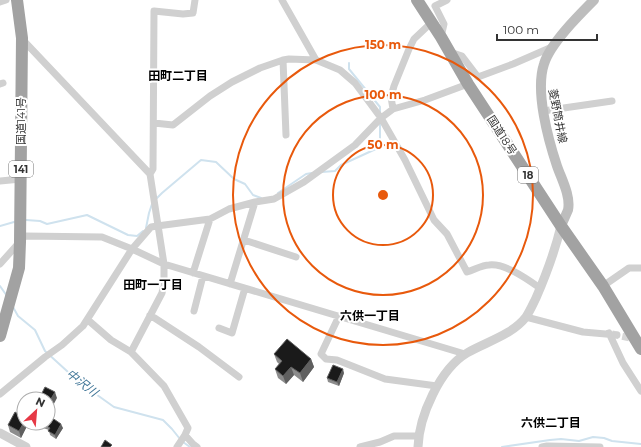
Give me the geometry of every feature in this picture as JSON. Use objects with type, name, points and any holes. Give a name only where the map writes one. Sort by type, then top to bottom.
[{"type":"highway","name":"国道141号","points":[[0,336],[19,268],[22,38],[17,0]]},
{"type":"highway","name":"国道18号","points":[[417,0],[432,22],[468,84],[561,226],[603,286],[641,349]]},
{"type":"main road","name":"菱野筒井線","points":[[561,226],[568,210],[568,201],[555,161],[543,111],[540,80],[544,64],[552,48],[594,0]]},
{"type":"street","points":[[0,2],[6,0]]},
{"type":"street","points":[[150,174],[153,170],[154,11],[183,14],[193,13],[195,0]]},
{"type":"street","points":[[282,0],[316,60]]},
{"type":"street","points":[[441,37],[444,24],[435,6],[447,0]]},
{"type":"street","points":[[393,109],[391,97],[408,49],[414,38],[432,22]]},
{"type":"street","points":[[22,38],[150,174],[164,264],[164,282],[162,293],[131,352]]},
{"type":"street","points":[[450,52],[462,56],[478,77],[552,48]]},
{"type":"street","points":[[154,122],[173,125],[210,96],[232,82],[260,68],[283,60],[316,60],[340,70],[355,83],[381,118],[405,160],[434,220],[447,234],[467,272],[489,264],[521,274],[540,288]]},
{"type":"street","points":[[283,60],[286,134]]},
{"type":"street","points":[[0,393],[62,345],[83,326],[132,249],[151,228],[210,219],[229,209],[274,199],[304,182],[355,146],[381,118],[393,109],[425,100],[468,84]]},
{"type":"street","points":[[543,111],[612,101]]},
{"type":"street","points":[[0,181],[21,179]]},
{"type":"street","points":[[230,284],[255,202]]},
{"type":"street","points":[[193,273],[210,219]]},
{"type":"street","points":[[418,447],[418,436],[422,423],[437,386],[446,371],[465,354],[515,328],[526,316],[540,288],[557,242],[561,226]]},
{"type":"street","points":[[0,264],[25,236],[102,237],[164,264],[465,354]]},
{"type":"street","points":[[244,240],[296,257]]},
{"type":"street","points":[[603,286],[629,268],[641,268]]},
{"type":"street","points":[[194,311],[203,276]]},
{"type":"street","points":[[219,328],[232,333],[245,288]]},
{"type":"street","points":[[150,315],[199,347],[239,377]]},
{"type":"street","points":[[339,316],[321,354],[326,359],[337,360],[385,379],[437,386]]},
{"type":"street","points":[[526,316],[583,332],[613,334],[622,363],[641,391]]},
{"type":"street","points":[[88,320],[111,340],[131,352],[164,386],[188,428],[177,447]]},
{"type":"street","points":[[0,433],[26,447]]},
{"type":"street","points":[[360,447],[380,442],[394,436],[418,436]]},
{"type":"street","points":[[184,437],[197,447]]},
{"type":"street","points":[[542,447],[600,447]]},
{"type":"building","points":[[287,339],[311,359],[300,373],[291,367],[283,376],[275,369],[282,361],[274,354]]},
{"type":"building","points":[[333,365],[343,369],[337,382],[327,378]]},
{"type":"building","points":[[45,387],[53,391],[43,391]]},
{"type":"building","points":[[15,412],[16,413],[16,429],[8,425]]},
{"type":"building","points":[[56,421],[61,424],[55,435],[48,431],[56,431]]},
{"type":"building","points":[[105,440],[112,445],[110,447],[101,447]]},
{"type":"waterway","points":[[349,63],[349,69],[380,107],[380,112]]},
{"type":"waterway","points":[[322,172],[335,171],[341,165],[378,148],[380,142],[380,123]]},
{"type":"waterway","points":[[156,199],[201,160],[216,162],[234,179],[245,184],[253,195],[261,198]]},
{"type":"waterway","points":[[278,193],[306,174],[312,173]]},
{"type":"waterway","points":[[146,228],[152,204]]},
{"type":"waterway","points":[[26,220],[40,221],[47,224],[87,215],[128,235],[137,236],[143,231]]},
{"type":"waterway","points":[[0,226],[14,222]]},
{"type":"waterway","name":"中沢川","points":[[0,286],[7,296]]},
{"type":"waterway","name":"中沢川","points":[[13,307],[18,316],[35,330],[45,351],[79,382],[114,407],[163,420],[180,439]]},
{"type":"waterway","name":"中沢川","points":[[502,447],[561,439],[579,441],[593,437],[604,438],[612,441],[641,444]]},
{"type":"waterway","name":"中沢川","points":[[183,442],[190,447]]},
{"type":"tunnel","points":[[612,334],[635,339]]},
{"type":"district","name":"田町二丁目","points":[[178,76]]},
{"type":"district","name":"田町一丁目","points":[[153,285]]},
{"type":"district","name":"六供一丁目","points":[[370,316]]},
{"type":"district","name":"六供二丁目","points":[[551,423]]}]
